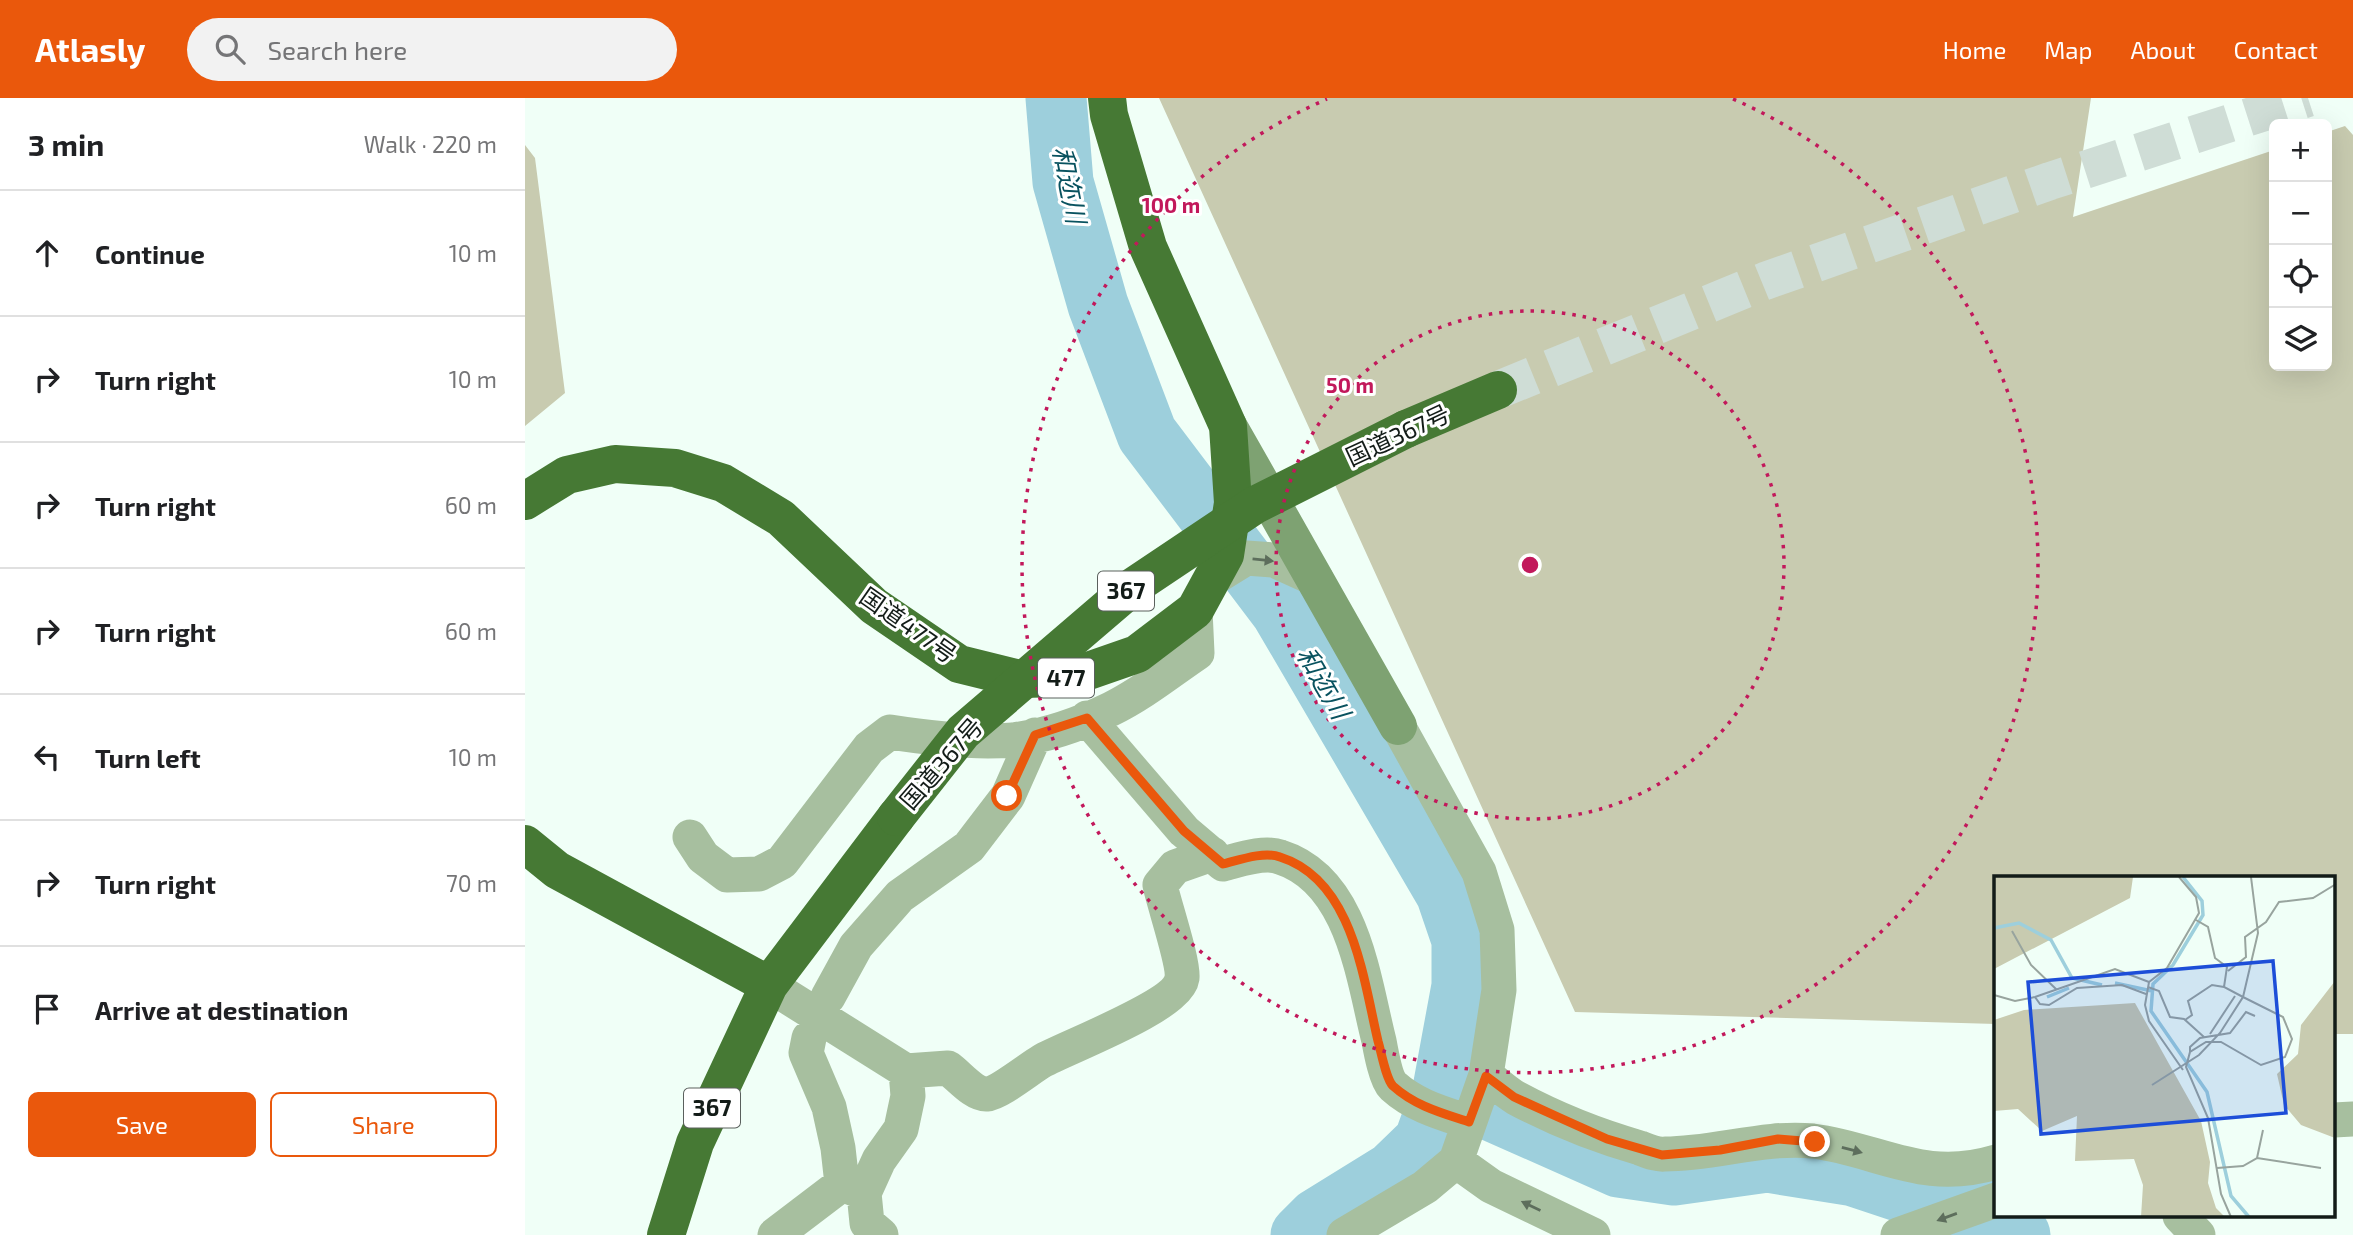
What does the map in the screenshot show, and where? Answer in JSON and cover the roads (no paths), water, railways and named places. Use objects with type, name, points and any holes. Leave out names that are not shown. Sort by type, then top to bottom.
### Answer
[{"type":"highway","name":"国道477号","points":[[525,500],[567,475],[615,464],[675,468],[723,483],[781,519],[874,606],[959,664],[1020,679],[1069,678],[1137,654],[1204,594],[1225,555],[1233,503],[1228,426],[1147,247],[1109,115],[1107,98]]},
{"type":"highway","name":"国道367号","points":[[666,1235],[695,1143],[769,985],[963,732],[1131,587],[1255,505],[1406,429],[1499,390]]},
{"type":"highway","points":[[525,844],[557,870],[769,985]]},
{"type":"street","points":[[1228,426],[1479,872],[1497,930],[1499,990],[1486,1076],[1456,1161],[1425,1187],[1344,1235]]},
{"type":"street","points":[[690,836],[703,857],[727,875],[759,874],[782,862],[869,748],[890,732],[1001,740],[1035,735],[1087,718],[1111,709],[1197,653],[1204,594],[1246,558],[1275,561],[1316,579]]},
{"type":"street","points":[[1087,718],[1184,831],[1223,864],[1248,858],[1278,856],[1300,867],[1324,886],[1341,911],[1352,937],[1391,1084],[1421,1106],[1469,1122]]},
{"type":"street","points":[[828,998],[856,946],[900,896],[969,847],[1007,796],[1035,735]]},
{"type":"street","points":[[769,985],[906,1071],[948,1068],[978,1093],[990,1094],[1043,1060],[1097,1037],[1177,990],[1182,978],[1160,885],[1175,867],[1212,854]]},
{"type":"street","points":[[809,1038],[806,1053],[829,1107],[838,1148],[867,1223],[881,1235]]},
{"type":"street","points":[[775,1235],[853,1188],[879,1160],[901,1129],[908,1096],[906,1071]]},
{"type":"street","points":[[1486,1076],[1514,1097],[1607,1139],[1662,1155],[1720,1150],[1778,1139],[1815,1142],[1913,1167],[1954,1170],[1994,1162]]},
{"type":"street","points":[[1456,1161],[1491,1186],[1593,1235]]},
{"type":"street","points":[[1898,1235],[1994,1201]]},
{"type":"street","points":[[2182,1218],[2198,1235]]},
{"type":"waterway","name":"和迩川","points":[[1056,98],[1063,182],[1098,305],[1147,434],[1281,611],[1446,893],[1462,940],[1462,986],[1443,1089],[1424,1142],[1393,1172],[1317,1219],[1301,1235]]},
{"type":"waterway","points":[[1443,1089],[1619,1167],[1674,1175],[1767,1162],[1854,1176],[2020,1235]]},
{"type":"waterway","points":[[1911,1195],[1969,1190],[1994,1183]]},
{"type":"tunnel","points":[[1498,390],[1765,281],[2050,181],[2308,98]]}]
